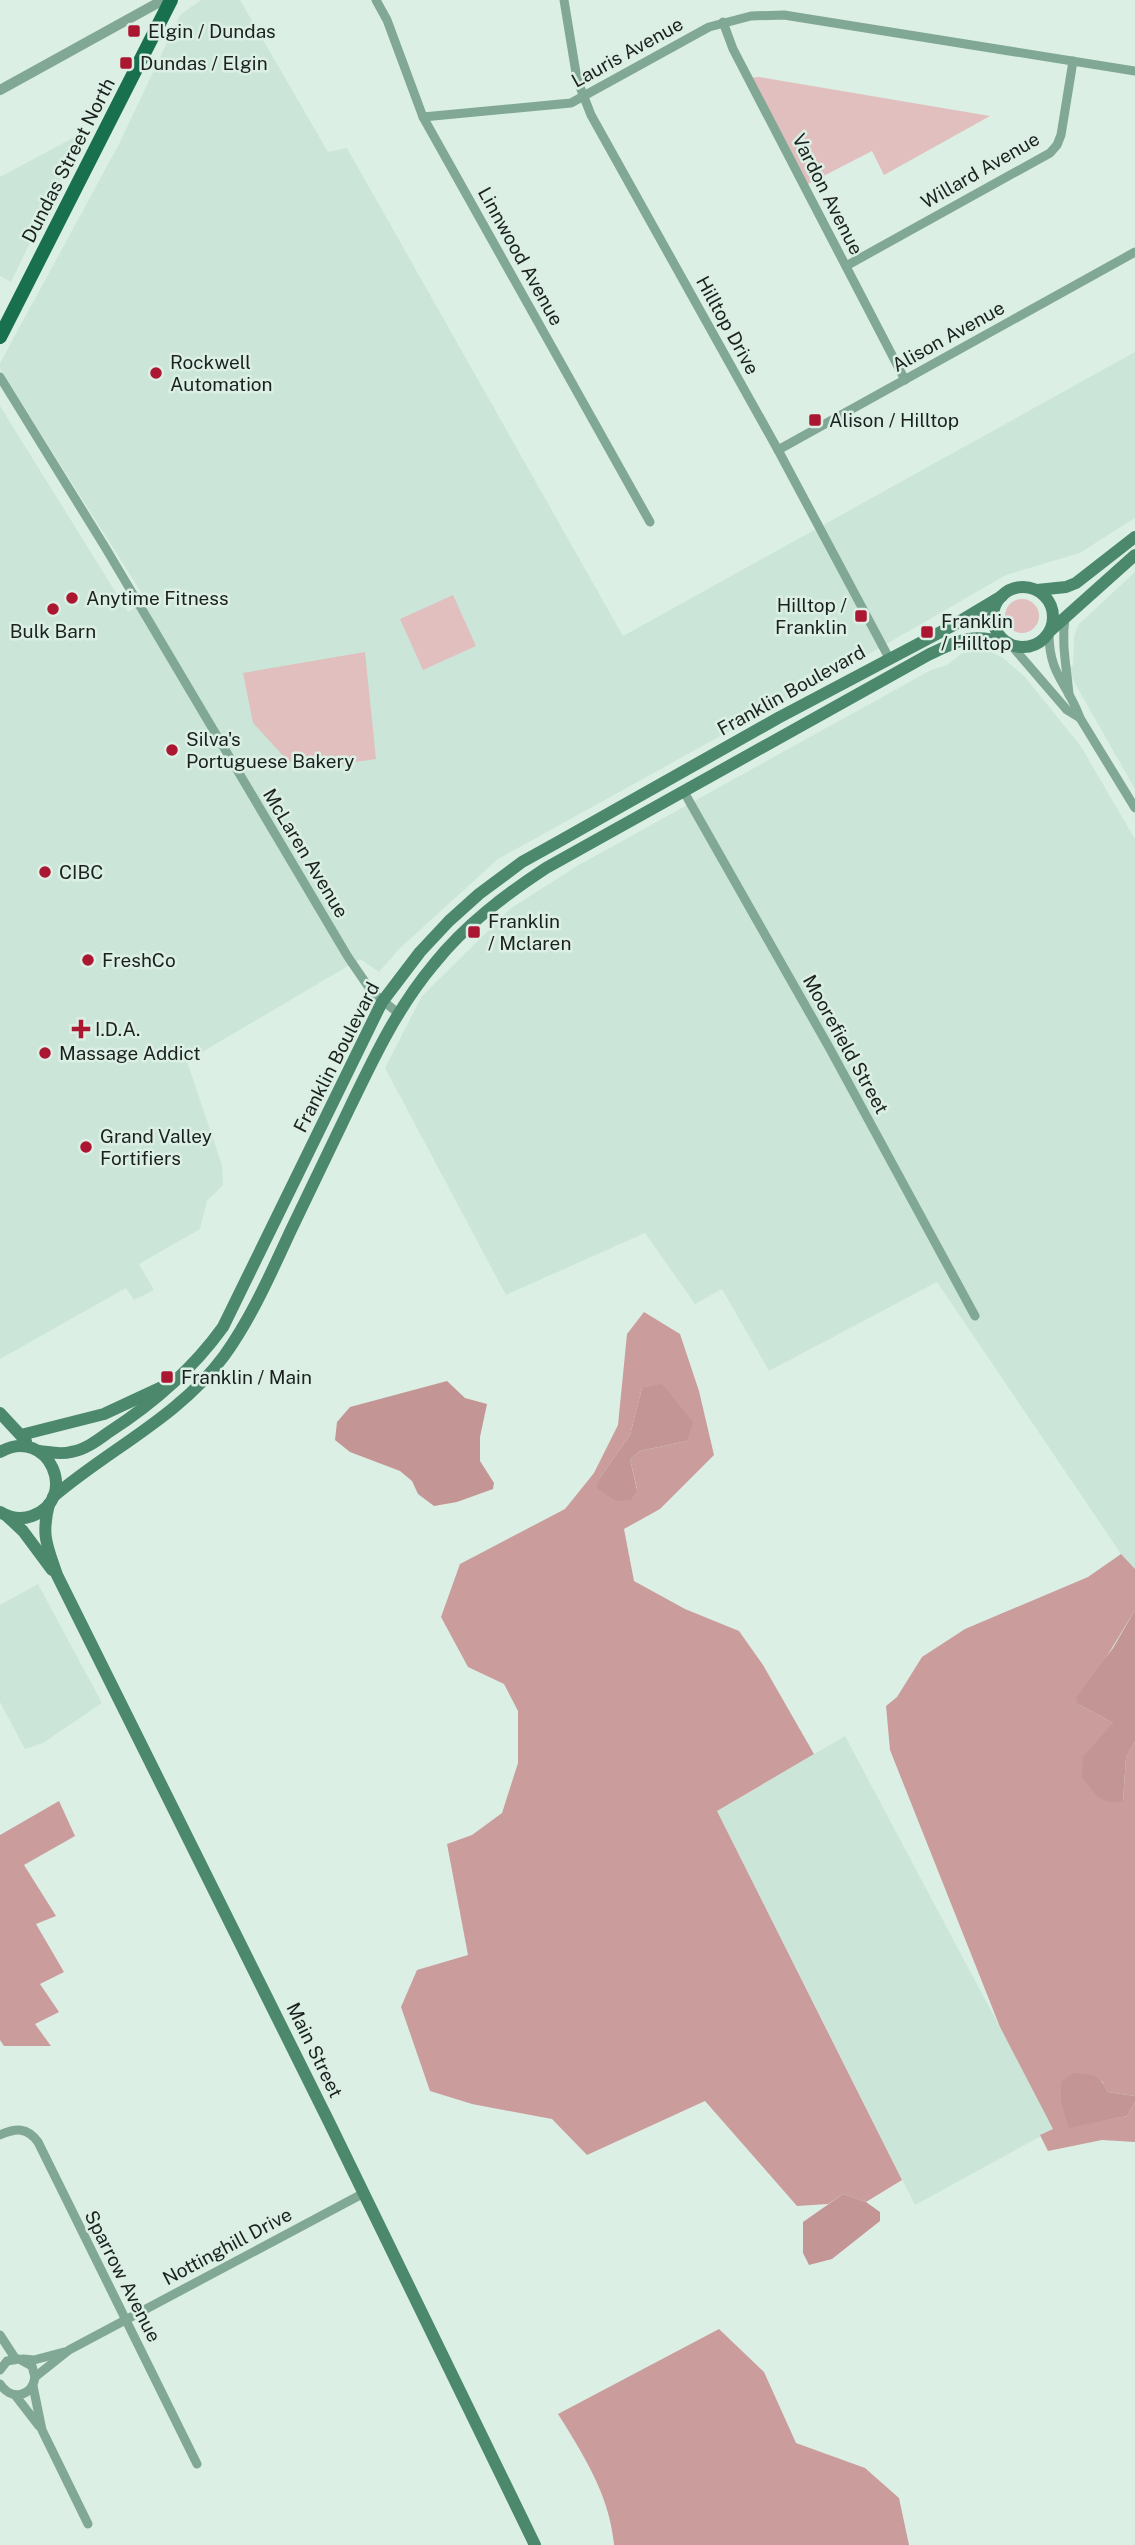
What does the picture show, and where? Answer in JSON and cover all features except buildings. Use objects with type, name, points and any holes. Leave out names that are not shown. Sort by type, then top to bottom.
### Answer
[{"type":"main road","name":"Dundas Street North","points":[[0,337],[171,0]]},
{"type":"main road","points":[[1135,537],[1076,583],[1066,587],[1037,590],[1018,587],[1002,596],[994,613],[998,632],[1010,644],[1028,646],[1037,643],[1135,555]]},
{"type":"main road","points":[[1037,590],[1050,604],[1053,613],[1049,633]]},
{"type":"main road","name":"Franklin Boulevard","points":[[0,1452],[12,1447],[57,1454],[82,1448],[145,1408],[179,1379],[207,1349],[223,1327],[382,1002],[420,952],[479,894],[522,862],[1002,596]]},
{"type":"main road","name":"Franklin Boulevard","points":[[3,1513],[15,1518],[34,1516],[82,1472],[167,1414],[196,1388],[222,1358],[256,1305],[398,1013],[435,962],[470,925],[513,890],[546,868],[962,639],[988,638],[1010,644]]},
{"type":"main road","points":[[21,1435],[113,1411],[179,1379]]},
{"type":"main road","points":[[0,1413],[36,1450]]},
{"type":"main road","name":"Main Street","points":[[36,1450],[46,1457],[55,1472],[56,1482],[44,1526],[57,1575],[364,2193],[534,2545]]},
{"type":"main road","name":"Main Street","points":[[3,1513],[23,1531],[57,1575]]},
{"type":"street","points":[[0,90],[163,0]]},
{"type":"street","name":"Linnwood Avenue","points":[[376,0],[387,20],[423,117],[650,523]]},
{"type":"street","name":"Hilltop Drive","points":[[564,0],[577,79],[583,98],[778,450],[889,658]]},
{"type":"street","name":"Lauris Avenue","points":[[423,117],[571,103],[709,27],[751,16],[784,15],[1135,71]]},
{"type":"street","name":"Vardon Avenue","points":[[723,22],[733,49],[905,380]]},
{"type":"street","name":"Willard Avenue","points":[[846,266],[1050,153],[1061,135],[1073,61]]},
{"type":"street","name":"Alison Avenue","points":[[778,450],[1135,252]]},
{"type":"street","name":"McLaren Avenue","points":[[0,377],[111,557],[348,957],[372,992],[398,1013]]},
{"type":"street","points":[[1065,618],[1063,657],[1070,697]]},
{"type":"street","points":[[1049,633],[1054,670],[1135,808]]},
{"type":"street","points":[[1010,644],[1067,710],[1080,718]]},
{"type":"street","name":"Moorefield Street","points":[[684,792],[830,1049],[975,1316]]},
{"type":"street","name":"Sparrow Avenue","points":[[0,2135],[13,2129],[23,2129],[32,2133],[38,2142],[197,2464]]},
{"type":"street","name":"Nottinghill Drive","points":[[19,2359],[34,2360],[69,2350],[364,2193]]},
{"type":"street","points":[[0,2335],[19,2359],[32,2366],[43,2430],[88,2524]]},
{"type":"street","name":"Nottinghill Drive","points":[[8,2395],[25,2393],[34,2381],[69,2350]]},
{"type":"street","points":[[0,2367],[7,2361],[19,2359]]},
{"type":"street","points":[[0,2384],[43,2430]]},
{"type":"shaded area","points":[[201,0],[240,0],[328,152],[347,148],[623,636],[1135,352],[1135,518],[1080,553],[1006,575],[871,653],[498,859],[399,949],[379,972],[360,959],[187,1061],[222,1165],[223,1185],[207,1201],[200,1229],[139,1264],[154,1290],[134,1300],[126,1288],[0,1359],[0,406],[128,612],[146,600],[0,369],[0,363],[119,144],[180,15]]},
{"type":"shaded area","points":[[759,77],[990,116],[884,175],[872,151],[806,185],[746,78]]},
{"type":"shaded area","points":[[84,132],[11,282],[0,276],[0,177]]},
{"type":"shaded area","points":[[1135,572],[1135,789],[1069,669],[1073,665],[1074,637],[1078,625]]},
{"type":"shaded area","points":[[453,595],[476,646],[423,670],[400,619]]},
{"type":"shaded area","points":[[1022,599],[1034,604],[1039,616],[1034,628],[1022,633],[1010,628],[1005,616],[1010,604]]},
{"type":"shaded area","points":[[976,650],[988,651],[1002,657],[1025,677],[1080,745],[1135,839],[1135,1579],[1121,1554],[937,1282],[769,1371],[722,1289],[695,1304],[645,1233],[506,1295],[385,1068],[422,996],[511,908],[577,866],[931,670],[947,665],[961,654]]},
{"type":"shaded area","points":[[365,652],[376,759],[307,769],[287,760],[253,723],[243,673]]},
{"type":"shaded area","points":[[644,1312],[680,1334],[699,1391],[714,1455],[660,1509],[624,1529],[634,1581],[685,1609],[739,1631],[763,1665],[814,1754],[717,1811],[902,2180],[866,2202],[843,2194],[828,2204],[797,2206],[705,2101],[587,2155],[552,2119],[472,2104],[430,2091],[401,2007],[417,1970],[468,1955],[447,1844],[472,1835],[502,1813],[518,1763],[518,1711],[504,1684],[468,1667],[441,1617],[460,1564],[565,1509],[594,1473],[618,1425],[627,1334]],"holes":[[[642,1388],[687,1441],[640,1451],[630,1459],[637,1489],[599,1479],[630,1435]]]},
{"type":"shaded area","points":[[447,1381],[465,1398],[487,1404],[480,1437],[480,1461],[494,1483],[493,1489],[457,1502],[434,1506],[418,1494],[412,1481],[400,1471],[350,1452],[335,1440],[337,1422],[350,1407]]},
{"type":"shaded area","points":[[662,1384],[693,1422],[687,1441],[640,1451],[630,1459],[637,1490],[631,1500],[616,1501],[597,1488],[599,1479],[630,1435],[642,1388]]},
{"type":"shaded area","points":[[1121,1554],[1135,1569],[1135,1610],[1078,1704],[1113,1723],[1123,1801],[1126,1758],[1135,1741],[1135,2096],[1108,2092],[1102,2081],[1061,2082],[1061,2102],[1068,2127],[1127,2116],[1135,2102],[1135,2142],[1102,2140],[1048,2151],[1040,2135],[1053,2129],[1000,2027],[890,1750],[886,1706],[897,1697],[922,1657],[965,1629],[1088,1577]]},
{"type":"shaded area","points":[[38,1584],[102,1703],[43,1743],[25,1749],[0,1702],[0,1605]]},
{"type":"shaded area","points":[[1135,1610],[1135,1741],[1126,1758],[1123,1801],[1109,1802],[1099,1797],[1082,1777],[1083,1757],[1113,1723],[1078,1704],[1076,1698],[1113,1648]]},
{"type":"shaded area","points":[[845,1736],[1054,2129],[915,2205],[717,1811]]},
{"type":"shaded area","points":[[59,1801],[75,1836],[24,1865],[56,1916],[36,1924],[64,1972],[40,1984],[59,2012],[35,2024],[51,2046],[4,2046],[0,2040],[0,1835]]},
{"type":"shaded area","points":[[1073,2073],[1095,2076],[1102,2081],[1108,2092],[1135,2096],[1135,2102],[1127,2116],[1068,2128],[1061,2103],[1061,2082]]},
{"type":"shaded area","points":[[843,2194],[866,2202],[880,2212],[880,2221],[832,2259],[809,2265],[803,2253],[803,2222]]},
{"type":"shaded area","points":[[719,2329],[764,2372],[796,2443],[865,2468],[899,2498],[909,2545],[614,2545],[607,2509],[594,2476],[558,2414]]},
{"type":"place","name":"Elgin / Dundas","points":[[134,31]]},
{"type":"place","name":"Dundas / Elgin","points":[[126,63]]},
{"type":"place","name":"Rockwell Automation","points":[[156,373]]},
{"type":"place","name":"Alison / Hilltop","points":[[815,420]]},
{"type":"place","name":"Anytime Fitness","points":[[72,598]]},
{"type":"place","name":"Bulk Barn","points":[[53,609]]},
{"type":"place","name":"Hilltop / Franklin","points":[[861,616]]},
{"type":"place","name":"Franklin / Hilltop","points":[[927,632]]},
{"type":"place","name":"Silva's Portuguese Bakery","points":[[172,750]]},
{"type":"place","name":"CIBC","points":[[45,872]]},
{"type":"place","name":"Franklin / Mclaren","points":[[474,932]]},
{"type":"place","name":"FreshCo","points":[[88,960]]},
{"type":"place","name":"I.D.A.","points":[[81,1029]]},
{"type":"place","name":"Massage Addict","points":[[45,1053]]},
{"type":"place","name":"Grand Valley Fortifiers","points":[[86,1147]]},
{"type":"place","name":"Franklin / Main","points":[[167,1377]]}]
